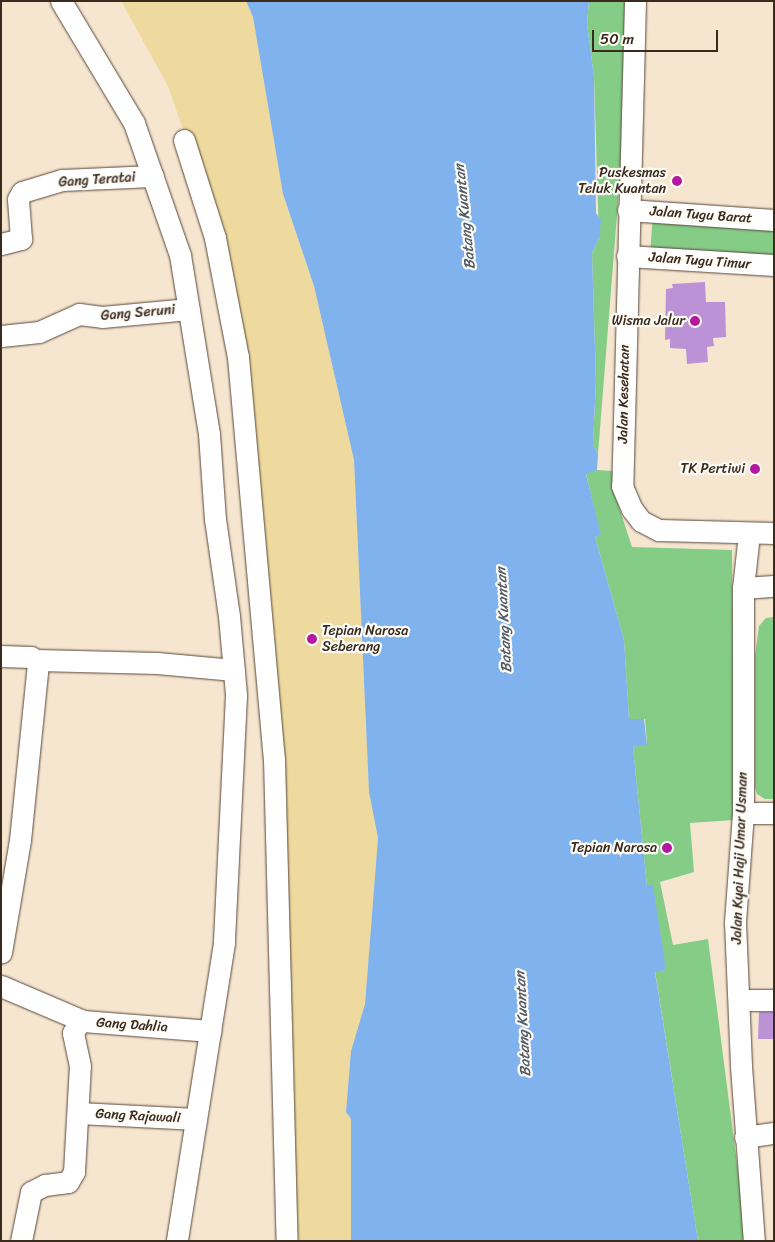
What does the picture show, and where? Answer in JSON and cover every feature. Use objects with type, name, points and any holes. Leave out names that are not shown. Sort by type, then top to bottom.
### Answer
[{"type":"street","points":[[61,1],[134,123],[180,255],[209,434],[215,518],[234,670],[236,695],[224,943],[177,1241]]},
{"type":"street","name":"Jalan Kesehatan","points":[[635,1],[622,486],[632,509],[641,521],[659,530],[749,534],[774,533]]},
{"type":"street","points":[[184,140],[215,238],[238,357],[274,759],[287,1241]]},
{"type":"street","name":"Gang Teratai","points":[[1,244],[21,239],[18,199],[22,192],[62,180],[152,176]]},
{"type":"street","name":"Jalan Tugu Barat","points":[[628,210],[774,220]]},
{"type":"street","name":"Jalan Tugu Timur","points":[[627,256],[774,266]]},
{"type":"street","name":"Gang Seruni","points":[[1,336],[39,332],[80,314],[102,317],[189,308]]},
{"type":"street","name":"Jalan Kyai Haji Umar Usman","points":[[749,534],[743,588],[743,813],[735,922],[745,1136],[754,1241]]},
{"type":"street","points":[[743,588],[774,586]]},
{"type":"street","points":[[1,656],[31,657],[37,660],[157,663],[234,670]]},
{"type":"street","points":[[1,952],[20,840],[37,660]]},
{"type":"street","points":[[743,813],[774,813]]},
{"type":"street","name":"Gang Dahlia","points":[[1,986],[80,1020],[103,1025],[130,1024],[210,1031]]},
{"type":"street","points":[[740,1000],[774,1000]]},
{"type":"street","points":[[21,1241],[32,1192],[45,1185],[68,1182],[74,1172],[79,1113],[80,1066],[73,1033],[80,1020]]},
{"type":"street","name":"Gang Rajawali","points":[[79,1113],[196,1119]]},
{"type":"street","points":[[745,1136],[774,1133]]},
{"type":"green space","points":[[589,1],[634,1],[598,454],[593,444],[596,381],[592,253],[599,238],[594,77],[587,24]]},
{"type":"green space","points":[[653,214],[774,223],[774,263],[650,254]]},
{"type":"green space","name":"Tepian Narosa","points":[[597,470],[614,471],[618,504],[632,547],[732,550],[734,820],[690,823],[694,872],[660,882],[673,945],[708,939],[747,1241],[698,1241],[655,971],[666,970],[647,886],[633,747],[647,744],[645,719],[629,719],[624,640],[595,537],[600,535],[586,473]]},
{"type":"green space","points":[[774,617],[774,799],[765,799],[757,794],[755,787],[755,656],[759,626],[766,618]]},
{"type":"sand","name":"Tepian Narosa Seberang","points":[[121,1],[246,1],[253,17],[283,194],[314,286],[354,460],[369,792],[378,838],[365,1004],[351,1051],[346,1112],[351,1119],[351,1241],[292,1241],[267,705],[224,248],[168,86]]},
{"type":"water","name":"Batang Kuantan","points":[[246,1],[589,1],[587,24],[594,77],[596,213],[601,220],[599,238],[592,253],[596,381],[593,444],[598,454],[597,470],[586,474],[601,535],[595,537],[624,640],[629,719],[644,719],[647,745],[633,747],[647,886],[653,885],[666,970],[655,972],[698,1241],[351,1241],[351,1119],[346,1112],[351,1051],[365,1004],[378,838],[369,792],[354,460],[314,286],[283,194],[253,17]]},
{"type":"building","name":"Wisma Jalur","points":[[705,282],[706,302],[725,302],[726,337],[713,338],[714,346],[707,347],[708,362],[687,364],[686,349],[670,348],[670,339],[665,340],[666,289],[673,288],[672,284]]},
{"type":"building","points":[[759,1012],[774,1012],[774,1039],[758,1039]]},
{"type":"place","name":"Puskesmas Teluk Kuantan","points":[[677,181]]},
{"type":"place","name":"Wisma Jalur","points":[[695,321]]},
{"type":"place","name":"TK Pertiwi","points":[[755,469]]},
{"type":"place","name":"Tepian Narosa Seberang","points":[[312,639]]},
{"type":"place","name":"Tepian Narosa","points":[[667,848]]}]
